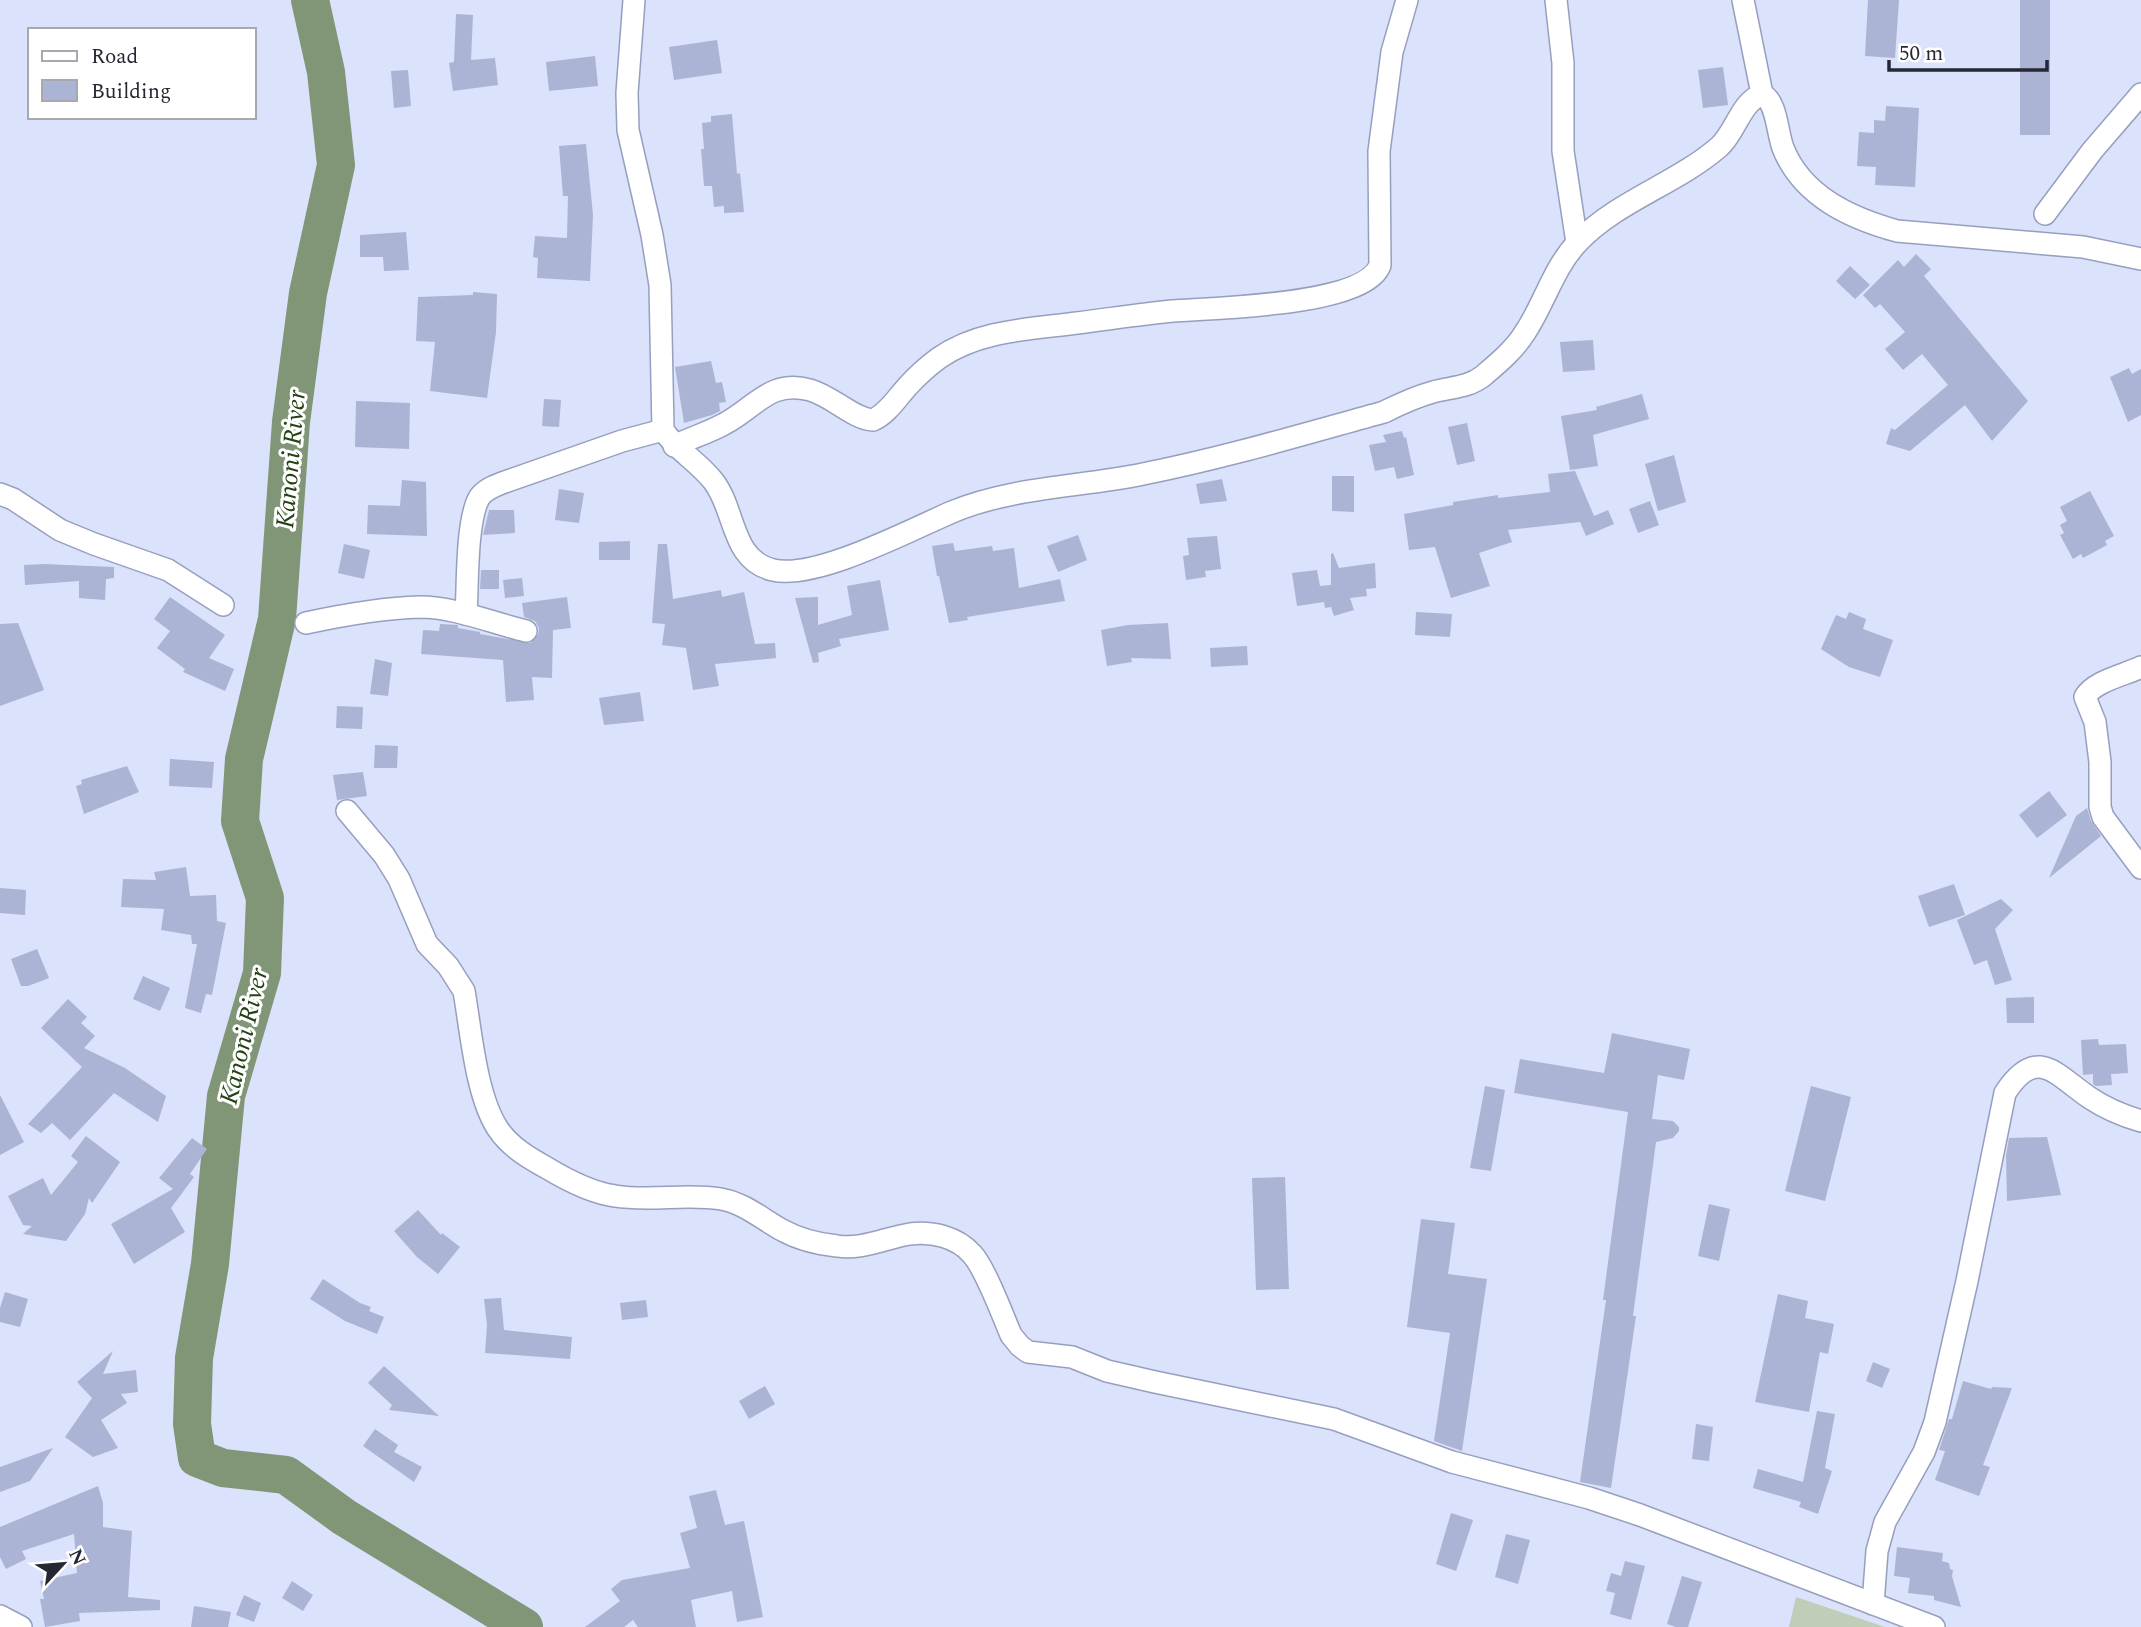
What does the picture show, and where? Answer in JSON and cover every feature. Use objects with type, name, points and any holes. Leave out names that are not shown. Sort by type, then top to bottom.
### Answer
[{"type":"street","points":[[634,0],[626,93],[628,130],[652,234],[660,285],[668,438],[713,481],[730,512],[742,549],[752,560],[771,570],[788,572],[818,566],[885,543],[955,511],[983,502],[1143,474],[1241,452],[1384,412],[1429,393],[1468,385],[1513,349],[1525,334],[1550,283],[1577,243],[1611,216],[1676,177],[1721,145],[1752,99],[1762,94]]},
{"type":"street","points":[[466,614],[472,523],[478,499],[484,493],[514,478],[622,441],[668,438],[724,424],[768,393],[790,386],[812,391],[839,403],[864,420],[873,421],[940,357],[987,337],[1015,329],[1314,299],[1368,280],[1378,271],[1380,265],[1378,150],[1392,52],[1407,0]]},
{"type":"street","points":[[1556,0],[1563,63],[1563,151],[1577,243]]},
{"type":"street","points":[[1743,0],[1762,94],[1769,99],[1783,149],[1794,167],[1824,200],[1842,212],[1897,231],[2084,247],[2141,259]]},
{"type":"street","points":[[2045,214],[2092,151],[2141,94]]},
{"type":"street","points":[[0,494],[13,499],[60,530],[168,570],[223,605]]},
{"type":"street","points":[[306,623],[349,613],[421,607],[466,614],[526,631]]},
{"type":"street","points":[[2137,854],[2110,828],[2100,807],[2100,762],[2095,722],[2085,697],[2088,691],[2099,685],[2141,667]]},
{"type":"street","points":[[347,811],[384,855],[399,879],[427,944],[457,977],[464,991],[481,1086],[489,1112],[499,1130],[525,1155],[555,1173],[613,1196],[642,1199],[691,1195],[724,1199],[752,1211],[784,1231],[817,1244],[843,1247],[871,1244],[910,1234],[934,1233],[962,1245],[974,1256],[1012,1335],[1028,1352],[1072,1357],[1107,1371],[1143,1380],[1334,1419],[1452,1462],[1589,1498],[1640,1515],[1934,1627]]},
{"type":"street","points":[[1874,1604],[1877,1551],[1885,1522],[1924,1452],[1936,1422],[2005,1094],[2016,1077],[2031,1069],[2045,1066],[2056,1071],[2091,1099],[2141,1121]]},
{"type":"street","points":[[0,1616],[21,1627]]},
{"type":"green space","points":[[1796,1597],[1885,1627],[1789,1627]]},
{"type":"building","points":[[1868,0],[1899,0],[1895,58],[1865,56]]},
{"type":"building","points":[[2020,0],[2050,0],[2050,135],[2020,135]]},
{"type":"building","points":[[456,14],[473,15],[471,60],[495,58],[498,85],[453,91],[449,63],[454,62]]},
{"type":"building","points":[[717,40],[722,73],[674,80],[669,47]]},
{"type":"building","points":[[595,56],[598,86],[549,91],[546,62]]},
{"type":"building","points":[[1723,67],[1728,105],[1703,108],[1698,70]]},
{"type":"building","points":[[408,70],[411,106],[394,108],[391,71]]},
{"type":"building","points":[[1886,106],[1919,108],[1915,187],[1875,185],[1876,167],[1857,166],[1859,132],[1874,133],[1874,120],[1885,121]]},
{"type":"building","points":[[732,114],[737,174],[740,173],[744,212],[724,213],[724,206],[714,207],[712,186],[704,186],[702,123],[711,122],[711,116]]},
{"type":"building","points":[[586,144],[593,215],[590,281],[537,278],[538,258],[533,257],[535,236],[567,238],[568,196],[563,196],[559,146]]},
{"type":"building","points":[[406,232],[409,270],[384,271],[383,257],[360,257],[360,235]]},
{"type":"building","points":[[1916,254],[1931,269],[1924,276],[2028,401],[1992,441],[1965,405],[1910,451],[1886,444],[1891,428],[1895,430],[1948,385],[1922,354],[1903,370],[1885,349],[1905,332],[1880,304],[1875,308],[1863,295],[1898,260],[1904,267]]},
{"type":"building","points":[[1850,266],[1870,285],[1855,299],[1836,281]]},
{"type":"building","points":[[473,292],[497,294],[496,332],[487,398],[430,391],[435,342],[416,341],[418,297],[473,295]]},
{"type":"building","points":[[1593,340],[1595,370],[1563,372],[1560,342]]},
{"type":"building","points":[[711,361],[716,383],[722,382],[726,402],[719,403],[720,411],[712,415],[684,423],[675,367]]},
{"type":"building","points":[[2129,368],[2132,374],[2141,369],[2141,415],[2128,422],[2110,377]]},
{"type":"building","points":[[1642,394],[1649,419],[1593,435],[1598,466],[1570,470],[1561,416],[1597,410],[1596,407]]},
{"type":"building","points":[[544,399],[561,400],[559,427],[542,426]]},
{"type":"building","points":[[356,401],[410,403],[409,449],[355,447]]},
{"type":"building","points":[[1467,423],[1475,461],[1457,465],[1448,427]]},
{"type":"building","points":[[1402,431],[1404,438],[1406,437],[1414,475],[1397,479],[1394,467],[1375,471],[1369,445],[1386,442],[1383,435]]},
{"type":"building","points":[[1674,455],[1686,502],[1658,511],[1645,464]]},
{"type":"building","points":[[1575,471],[1594,516],[1608,510],[1614,524],[1586,536],[1580,522],[1508,530],[1512,542],[1479,553],[1490,586],[1451,598],[1435,547],[1409,550],[1404,514],[1498,495],[1498,498],[1550,492],[1548,474]]},
{"type":"building","points":[[1332,476],[1354,476],[1354,512],[1332,511]]},
{"type":"building","points":[[1222,479],[1227,501],[1200,504],[1196,484]]},
{"type":"building","points":[[402,480],[426,482],[427,536],[367,534],[368,505],[400,506]]},
{"type":"building","points":[[559,489],[584,493],[579,523],[555,520]]},
{"type":"building","points":[[2090,491],[2114,536],[2105,541],[2107,545],[2083,558],[2081,554],[2073,559],[2060,535],[2064,533],[2060,525],[2067,521],[2060,507]]},
{"type":"building","points":[[1650,501],[1659,525],[1638,533],[1629,509]]},
{"type":"building","points":[[489,510],[514,510],[515,533],[483,535]]},
{"type":"building","points":[[1078,535],[1087,560],[1058,572],[1047,546]]},
{"type":"building","points":[[1217,536],[1221,569],[1205,571],[1206,577],[1186,580],[1183,556],[1189,555],[1187,538]]},
{"type":"building","points":[[630,541],[630,560],[599,560],[599,542]]},
{"type":"building","points":[[953,543],[955,551],[992,546],[993,551],[1014,548],[1019,588],[1060,579],[1065,601],[967,617],[968,620],[949,623],[932,546]]},
{"type":"building","points":[[344,544],[370,550],[364,579],[338,573]]},
{"type":"building","points":[[658,544],[667,544],[673,599],[721,590],[722,597],[744,592],[755,644],[775,643],[776,658],[715,664],[719,686],[693,690],[686,648],[662,645],[665,624],[652,623]]},
{"type":"building","points":[[1333,553],[1339,568],[1375,563],[1376,588],[1366,589],[1367,596],[1350,598],[1354,610],[1334,616],[1331,607],[1325,608],[1324,602],[1297,606],[1292,573],[1317,570],[1320,586],[1331,585]]},
{"type":"building","points":[[24,565],[114,567],[114,578],[106,579],[105,600],[79,598],[79,581],[25,585]]},
{"type":"building","points":[[481,570],[499,570],[499,589],[480,589]]},
{"type":"building","points":[[522,578],[524,596],[505,598],[503,580]]},
{"type":"building","points":[[880,580],[889,630],[839,639],[841,646],[818,653],[819,662],[813,663],[795,598],[818,597],[818,625],[852,615],[847,586]]},
{"type":"building","points":[[170,597],[225,635],[209,658],[234,669],[225,691],[183,672],[185,669],[157,648],[170,631],[154,619]]},
{"type":"building","points":[[567,597],[571,628],[553,630],[552,678],[532,677],[534,700],[506,702],[503,660],[421,654],[423,630],[439,631],[440,624],[458,625],[458,628],[480,634],[530,643],[538,635],[539,628],[535,621],[524,617],[522,603]]},
{"type":"building","points":[[1416,612],[1452,614],[1450,637],[1415,635]]},
{"type":"building","points":[[1849,612],[1866,619],[1863,629],[1893,640],[1880,677],[1849,667],[1821,649],[1836,615],[1846,619]]},
{"type":"building","points":[[18,623],[44,690],[0,706],[0,624]]},
{"type":"building","points":[[1168,623],[1171,659],[1131,658],[1132,662],[1107,666],[1101,630],[1128,625]]},
{"type":"building","points":[[1247,646],[1248,665],[1211,667],[1210,648]]},
{"type":"building","points":[[375,659],[392,663],[388,696],[370,694]]},
{"type":"building","points":[[640,692],[644,721],[604,725],[599,698]]},
{"type":"building","points":[[337,706],[363,707],[362,729],[336,728]]},
{"type":"building","points":[[375,745],[398,746],[397,768],[374,768]]},
{"type":"building","points":[[170,759],[214,762],[212,788],[169,786]]},
{"type":"building","points":[[127,766],[139,792],[84,814],[76,786],[82,784],[81,780]]},
{"type":"building","points":[[363,772],[367,796],[337,800],[333,775]]},
{"type":"building","points":[[2049,791],[2067,815],[2037,838],[2019,815]]},
{"type":"building","points":[[2087,808],[2091,821],[2101,836],[2049,878],[2076,816]]},
{"type":"building","points":[[186,867],[190,896],[216,895],[217,921],[226,923],[212,995],[206,994],[201,1013],[185,1008],[197,944],[192,944],[191,935],[161,930],[164,909],[121,907],[123,879],[156,880],[154,872]]},
{"type":"building","points":[[1954,884],[1965,915],[1929,927],[1918,896]]},
{"type":"building","points":[[0,888],[26,890],[25,915],[0,913]]},
{"type":"building","points":[[2001,899],[2013,910],[1995,929],[2012,980],[1995,985],[1987,960],[1974,965],[1957,920]]},
{"type":"building","points":[[37,949],[49,978],[21,986],[11,959]]},
{"type":"building","points":[[143,976],[170,988],[160,1011],[133,999]]},
{"type":"building","points":[[2034,997],[2034,1023],[2007,1023],[2006,998]]},
{"type":"building","points":[[68,999],[87,1017],[81,1023],[95,1036],[84,1048],[125,1068],[166,1096],[158,1122],[114,1093],[70,1140],[52,1123],[41,1133],[28,1124],[82,1067],[41,1028]]},
{"type":"building","points":[[1612,1033],[1690,1049],[1684,1080],[1658,1075],[1652,1119],[1673,1121],[1679,1131],[1673,1138],[1656,1142],[1633,1316],[1636,1316],[1611,1488],[1580,1482],[1606,1300],[1603,1300],[1628,1112],[1514,1093],[1520,1059],[1604,1073]]},
{"type":"building","points":[[2098,1039],[2099,1045],[2126,1044],[2128,1073],[2111,1074],[2112,1085],[2096,1086],[2093,1084],[2093,1074],[2083,1075],[2081,1040]]},
{"type":"building","points":[[1485,1086],[1505,1090],[1491,1171],[1470,1168]]},
{"type":"building","points":[[1811,1086],[1851,1097],[1825,1201],[1785,1191]]},
{"type":"building","points":[[0,1095],[24,1142],[0,1155]]},
{"type":"building","points":[[86,1136],[120,1162],[92,1203],[89,1198],[85,1214],[66,1241],[23,1234],[32,1226],[23,1225],[8,1196],[43,1178],[51,1195],[78,1162],[71,1156]]},
{"type":"building","points":[[2047,1137],[2061,1195],[2007,1201],[2006,1156],[2009,1138]]},
{"type":"building","points":[[192,1138],[207,1149],[190,1174],[194,1177],[171,1208],[185,1232],[134,1264],[111,1224],[173,1189],[159,1178]]},
{"type":"building","points":[[1285,1177],[1289,1289],[1256,1290],[1252,1178]]},
{"type":"building","points":[[1709,1204],[1730,1209],[1719,1261],[1698,1256]]},
{"type":"building","points":[[418,1210],[441,1235],[442,1233],[460,1247],[438,1274],[417,1257],[394,1231]]},
{"type":"building","points":[[1421,1219],[1455,1223],[1448,1274],[1487,1279],[1462,1451],[1434,1441],[1450,1333],[1407,1327]]},
{"type":"building","points":[[323,1279],[371,1307],[369,1311],[384,1317],[377,1334],[345,1321],[310,1299]]},
{"type":"building","points":[[5,1292],[28,1299],[20,1327],[0,1322],[0,1308]]},
{"type":"building","points":[[1778,1294],[1808,1301],[1805,1318],[1834,1324],[1828,1354],[1820,1352],[1809,1412],[1755,1402]]},
{"type":"building","points":[[501,1298],[504,1330],[572,1337],[570,1359],[485,1353],[487,1325],[484,1299]]},
{"type":"building","points":[[646,1300],[648,1317],[622,1320],[620,1303]]},
{"type":"building","points":[[113,1351],[103,1374],[136,1370],[138,1392],[121,1394],[127,1403],[101,1420],[118,1448],[93,1457],[65,1437],[92,1398],[77,1382]]},
{"type":"building","points":[[1873,1362],[1890,1369],[1882,1388],[1866,1381]]},
{"type":"building","points":[[384,1366],[439,1416],[389,1410],[392,1405],[368,1383]]},
{"type":"building","points":[[1963,1381],[1991,1389],[2012,1388],[1983,1465],[1990,1467],[1979,1496],[1935,1480],[1945,1451],[1939,1450]]},
{"type":"building","points":[[765,1386],[775,1404],[749,1419],[739,1401]]},
{"type":"building","points":[[1817,1411],[1835,1414],[1825,1468],[1832,1471],[1818,1514],[1799,1507],[1801,1502],[1753,1488],[1758,1469],[1803,1482]]},
{"type":"building","points":[[1696,1424],[1713,1427],[1709,1461],[1692,1459]]},
{"type":"building","points":[[375,1429],[398,1445],[394,1452],[422,1467],[414,1482],[363,1446]]},
{"type":"building","points":[[53,1448],[30,1481],[0,1492],[0,1467]]},
{"type":"building","points":[[98,1486],[103,1503],[103,1527],[132,1531],[128,1597],[160,1600],[160,1610],[79,1613],[80,1621],[45,1627],[40,1581],[77,1573],[74,1534],[22,1551],[26,1559],[6,1569],[0,1557],[0,1527]]},
{"type":"building","points":[[716,1490],[725,1525],[744,1521],[763,1617],[737,1622],[732,1591],[691,1600],[696,1627],[638,1627],[633,1620],[624,1627],[585,1627],[620,1601],[611,1589],[622,1580],[690,1568],[680,1533],[697,1528],[689,1496]]},
{"type":"building","points":[[1451,1513],[1473,1520],[1456,1571],[1436,1564]]},
{"type":"building","points":[[1506,1534],[1530,1540],[1518,1584],[1495,1577]]},
{"type":"building","points":[[1897,1547],[1943,1553],[1942,1561],[1949,1563],[1950,1569],[1953,1570],[1952,1576],[1961,1607],[1934,1600],[1934,1596],[1908,1593],[1910,1578],[1894,1576]]},
{"type":"building","points":[[1625,1561],[1645,1566],[1631,1620],[1610,1614],[1615,1593],[1606,1591],[1611,1573],[1621,1576]]},
{"type":"building","points":[[1682,1576],[1702,1582],[1688,1627],[1676,1627],[1667,1624]]},
{"type":"building","points":[[292,1581],[313,1595],[303,1611],[282,1598]]},
{"type":"building","points":[[244,1595],[261,1603],[254,1622],[236,1615]]},
{"type":"building","points":[[194,1606],[231,1612],[228,1627],[191,1627]]},
{"type":"waterway","name":"Kanoni River","points":[[310,0],[326,72],[336,165],[308,293],[291,422],[277,619],[244,759],[240,821],[265,898],[262,973],[226,1096],[210,1264],[194,1358],[192,1424],[197,1458],[223,1468],[286,1475],[344,1517],[524,1627]]}]
